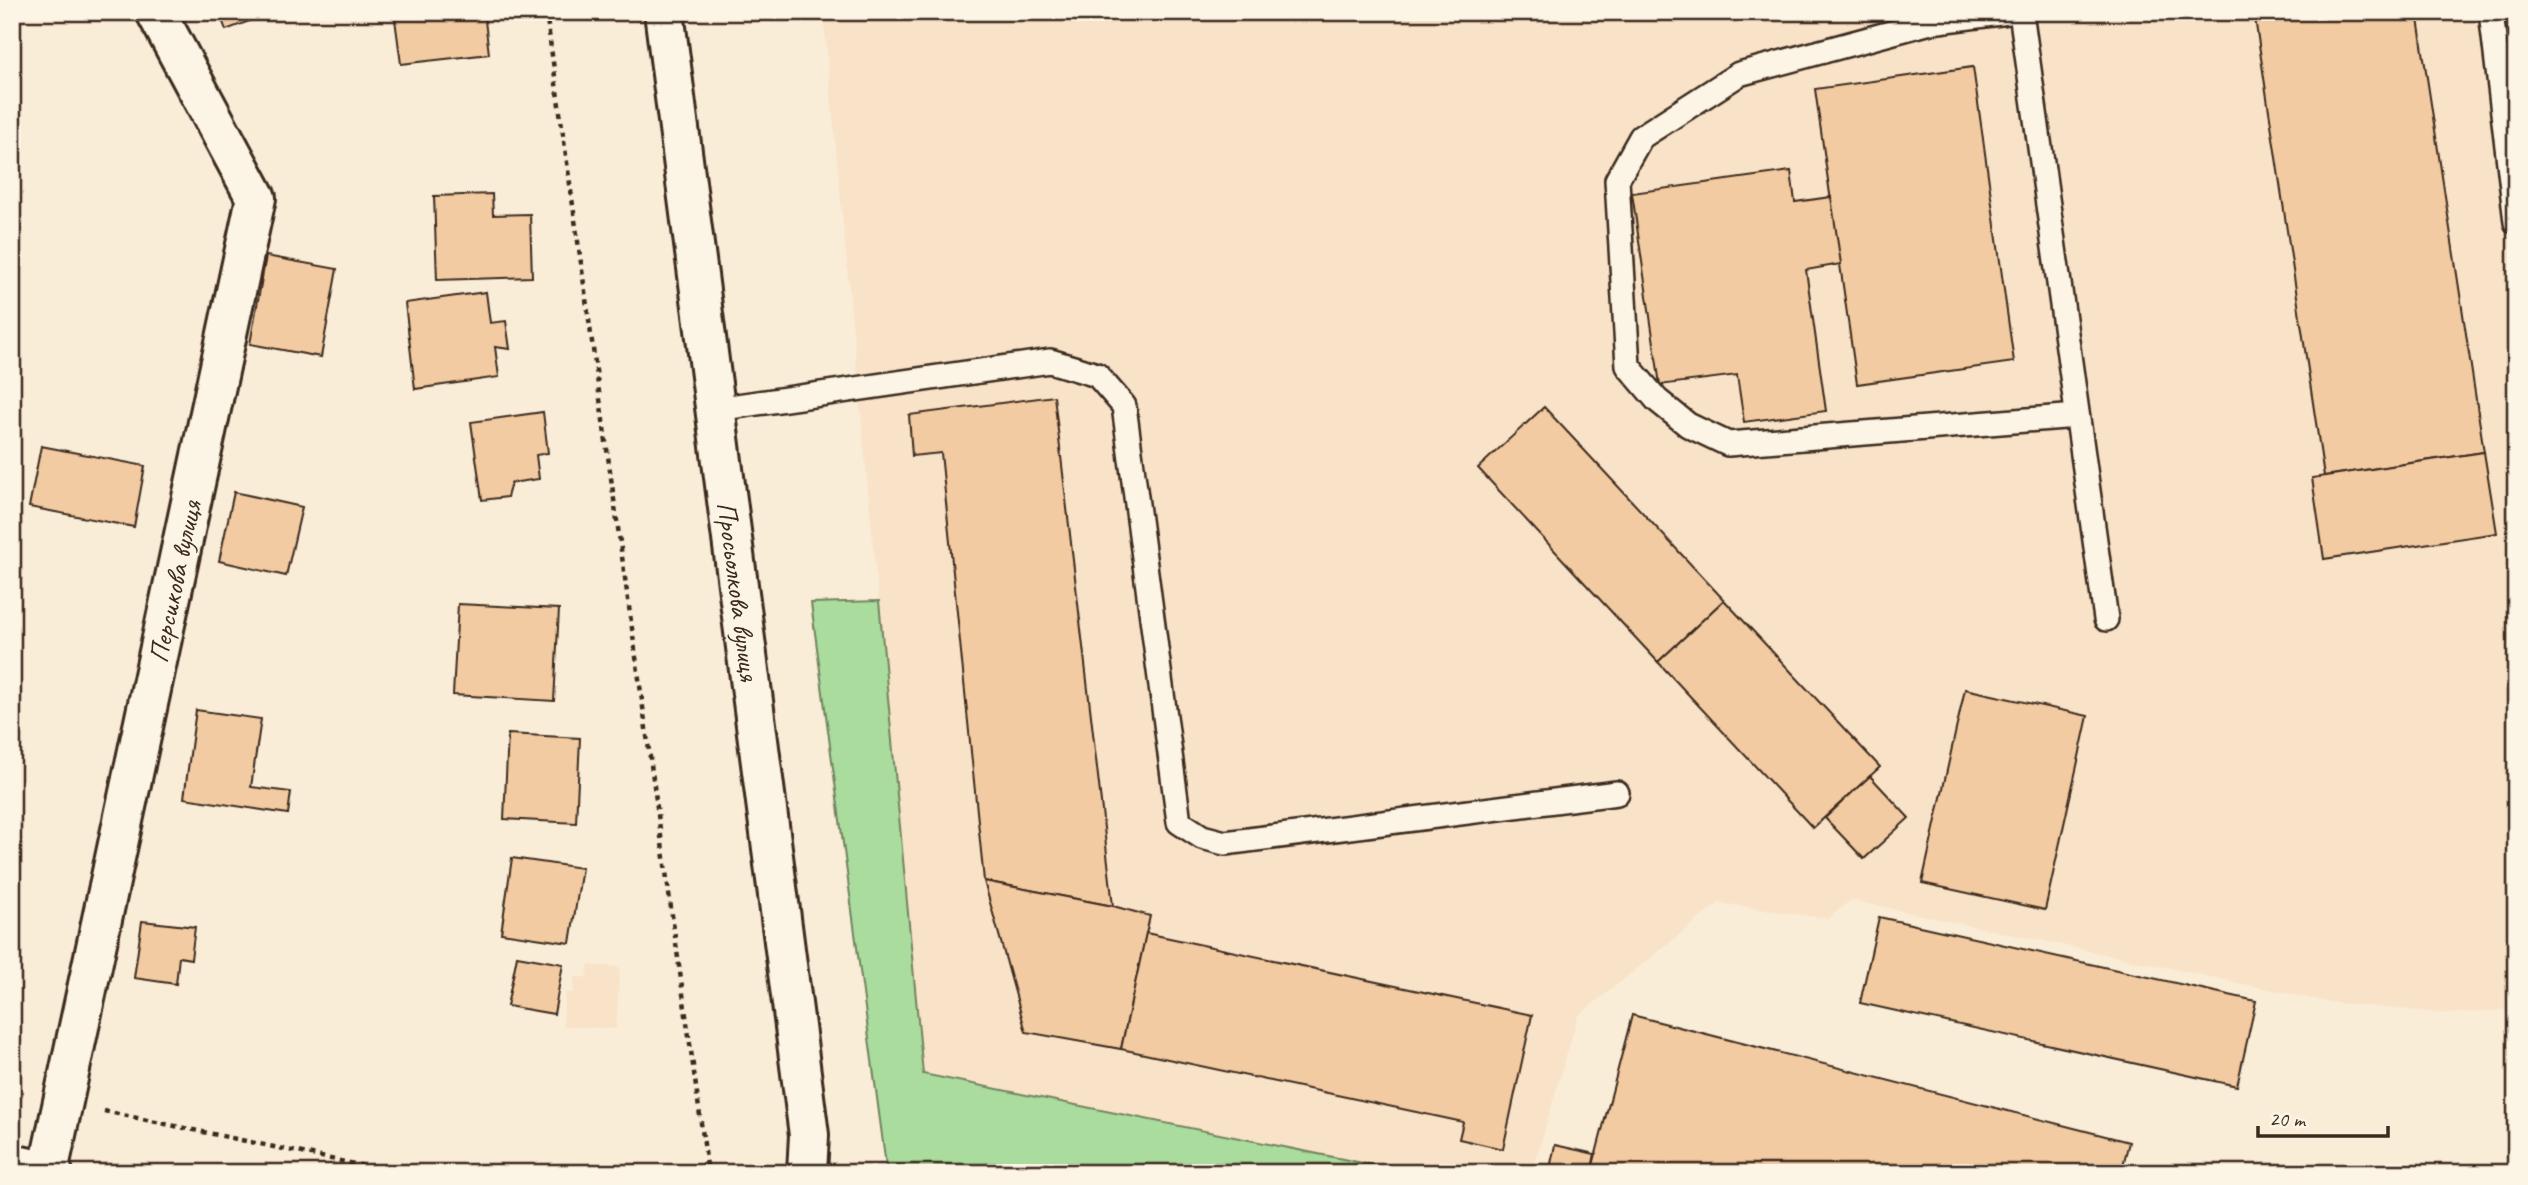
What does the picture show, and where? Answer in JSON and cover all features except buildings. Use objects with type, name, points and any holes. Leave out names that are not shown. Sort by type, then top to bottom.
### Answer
[{"type":"street","name":"Персикова вулиця","points":[[40,1170],[61,1102],[256,198],[156,12]]},
{"type":"street","name":"Просьолкова вулиця","points":[[664,12],[809,1135],[807,1173]]},
{"type":"lane","points":[[2008,12],[1931,22],[1739,74],[1641,137],[1617,180],[1628,366],[1657,400],[1688,425],[1728,444],[2077,416]]},
{"type":"lane","points":[[2021,12],[2106,620]]},
{"type":"lane","points":[[2491,12],[2516,222]]},
{"type":"lane","points":[[716,409],[1050,361],[1097,375],[1124,406],[1180,822],[1202,837],[1225,843],[1618,793]]},
{"type":"path","points":[[546,12],[708,1173]]},
{"type":"path","points":[[12,1092],[397,1173]]},
{"type":"shaded area","points":[[823,12],[2516,12],[2516,1009],[2448,1014],[2327,1002],[1851,900],[1828,919],[1719,903],[1578,1016],[1532,1173],[1412,1173],[923,1074]]},
{"type":"shaded area","points":[[588,965],[620,967],[616,1029],[563,1026],[565,993],[573,993],[574,977],[587,977]]},
{"type":"green space","points":[[879,601],[923,1074],[1412,1173],[887,1173],[811,603]]}]
